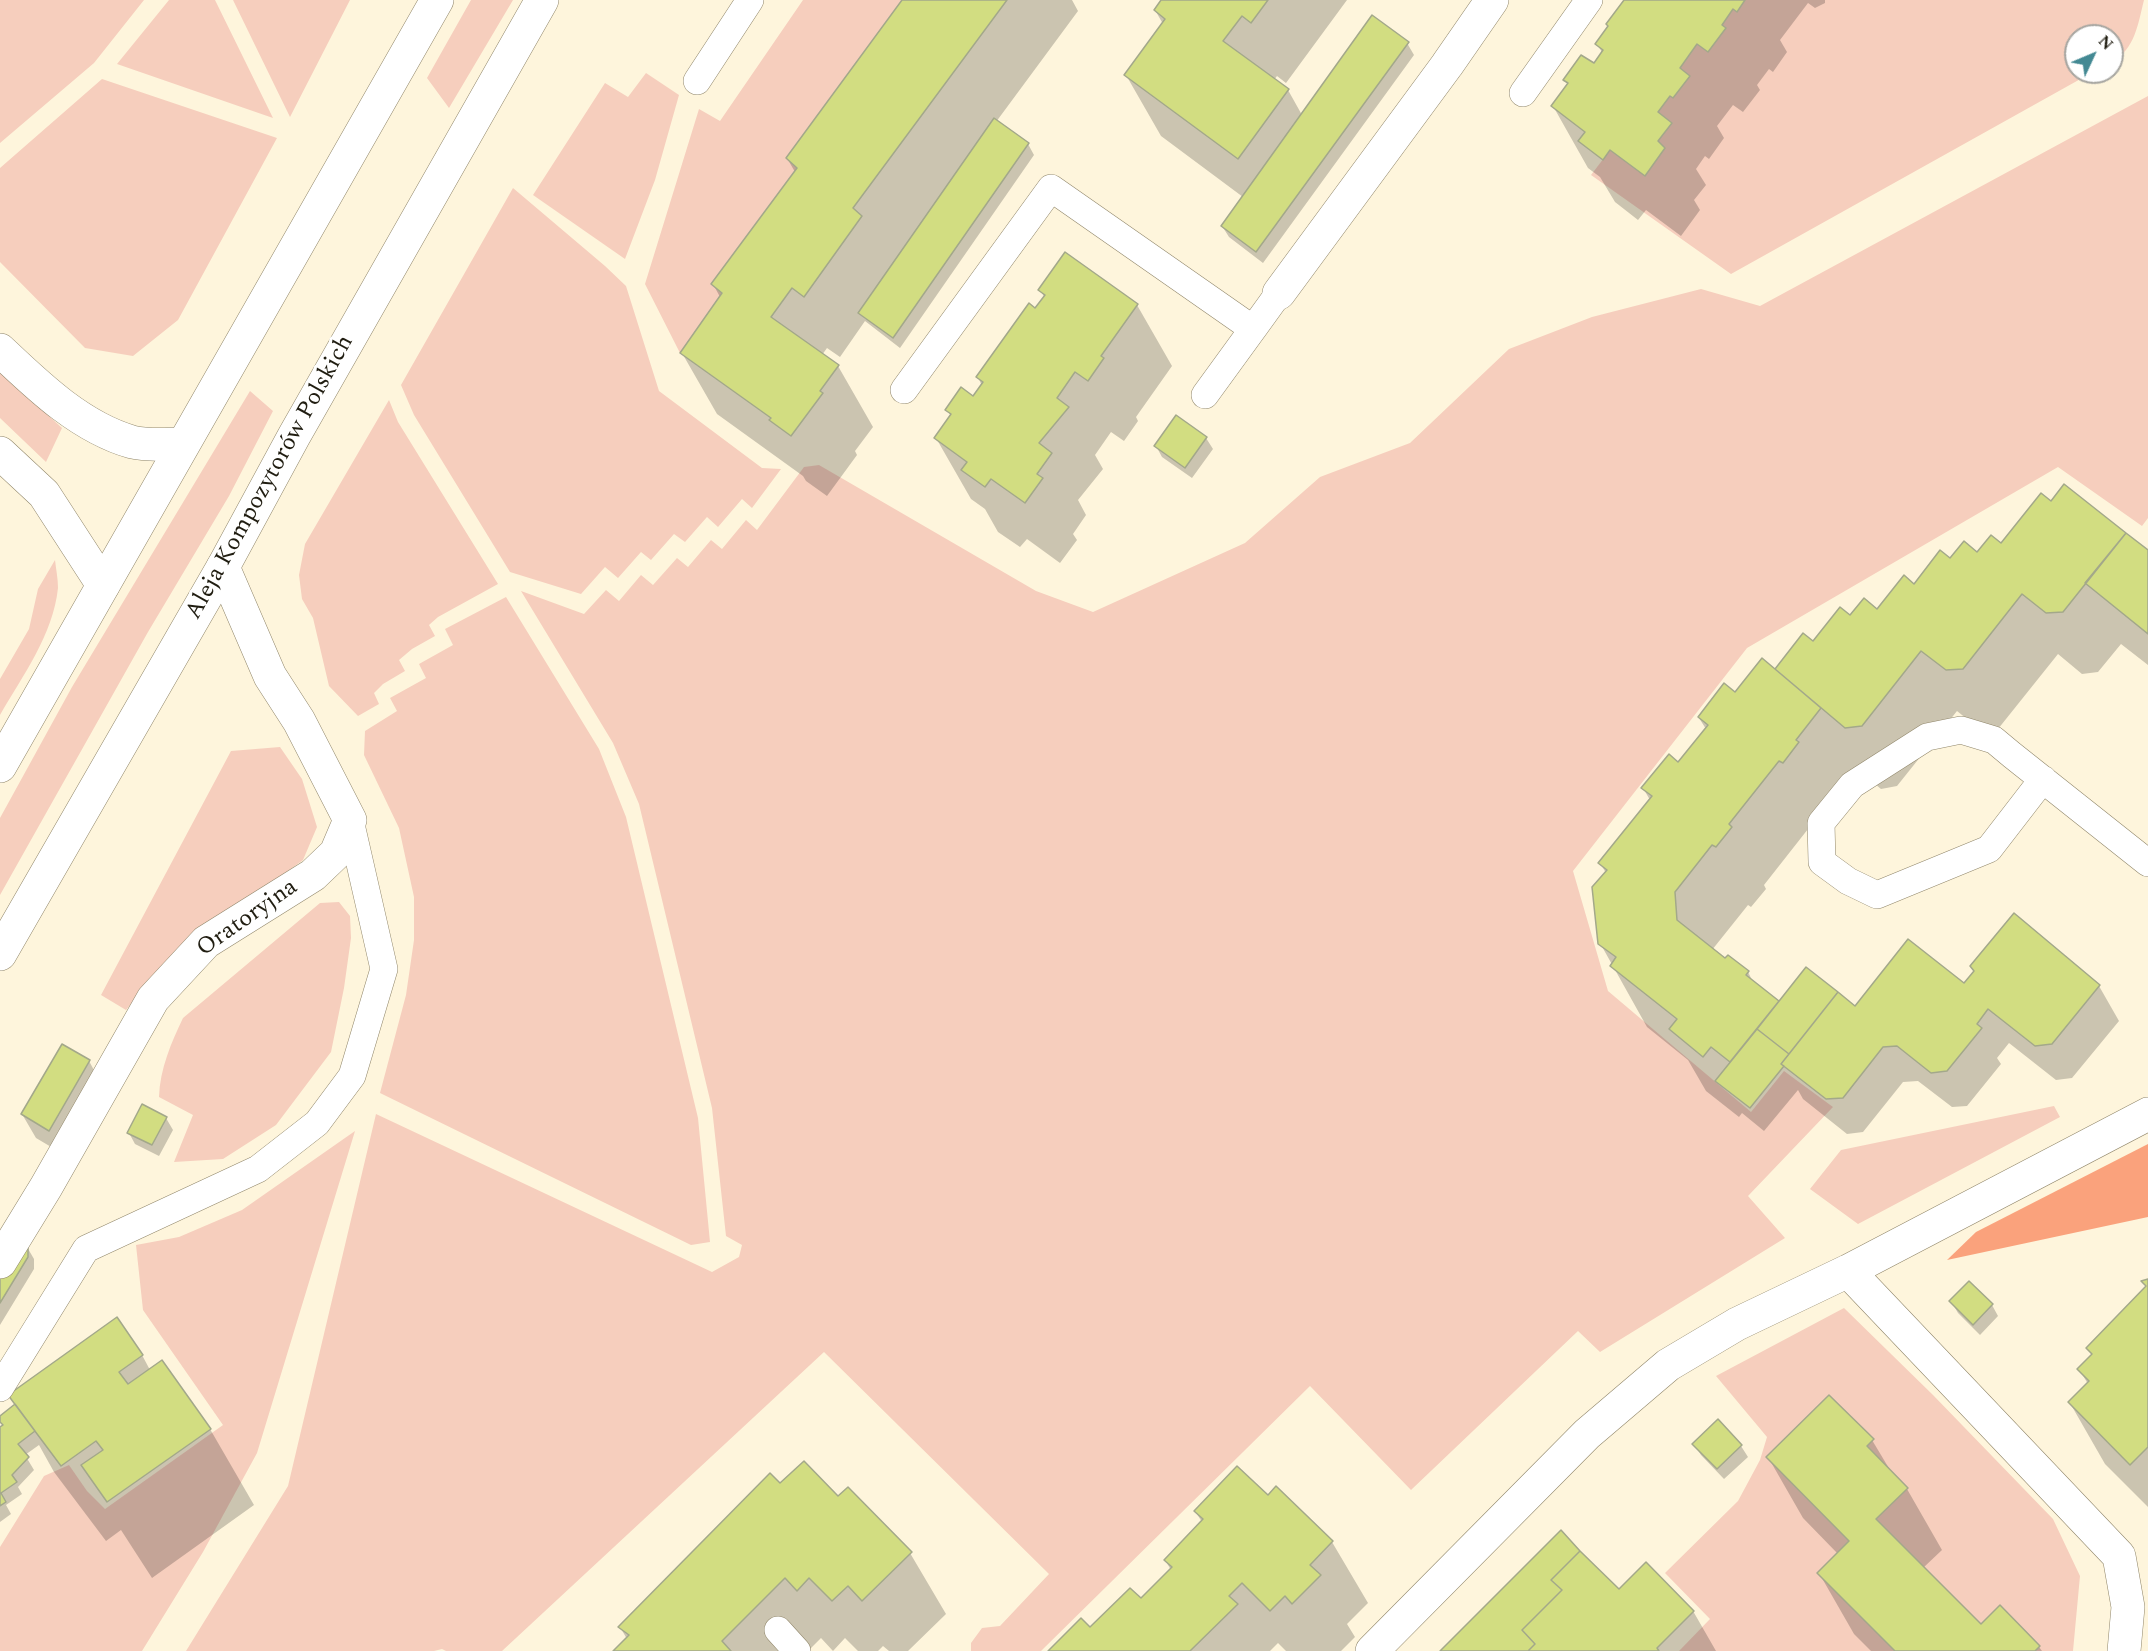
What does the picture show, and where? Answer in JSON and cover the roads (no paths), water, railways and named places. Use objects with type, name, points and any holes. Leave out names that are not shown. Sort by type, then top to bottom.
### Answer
[{"type":"street","points":[[0,766],[227,364],[437,0]]},
{"type":"street","name":"Aleja Kompozytorów Polskich","points":[[0,954],[223,567],[294,436],[542,0]]},
{"type":"street","points":[[1279,293],[1447,65],[1492,0]]},
{"type":"street","points":[[0,350],[85,422],[133,442],[183,444]]},
{"type":"street","points":[[0,453],[44,494],[103,585]]},
{"type":"street","points":[[223,567],[270,676],[299,722],[350,820]]},
{"type":"street","name":"Oratoryjna","points":[[0,1262],[46,1187],[153,999],[206,942],[313,875],[336,853],[350,820]]},
{"type":"street","points":[[1372,1651],[1587,1434],[1668,1365],[1737,1324],[1848,1271],[2148,1114]]},
{"type":"street","points":[[1848,1271],[2118,1556],[2128,1607],[2124,1651]]},
{"type":"lane","points":[[697,81],[750,0]]},
{"type":"lane","points":[[1523,93],[1589,0]]},
{"type":"lane","points":[[904,390],[1051,188],[1253,329]]},
{"type":"lane","points":[[1205,395],[1279,293]]},
{"type":"lane","points":[[2043,779],[1989,849],[1877,896],[1848,881],[1822,862],[1821,823],[1852,785],[1927,737],[1961,730],[1994,740],[2043,779],[2148,863]]},
{"type":"lane","points":[[0,1388],[86,1249],[258,1169],[317,1123],[352,1076],[384,969],[350,820]]},
{"type":"lane","points":[[778,1630],[797,1651]]}]
